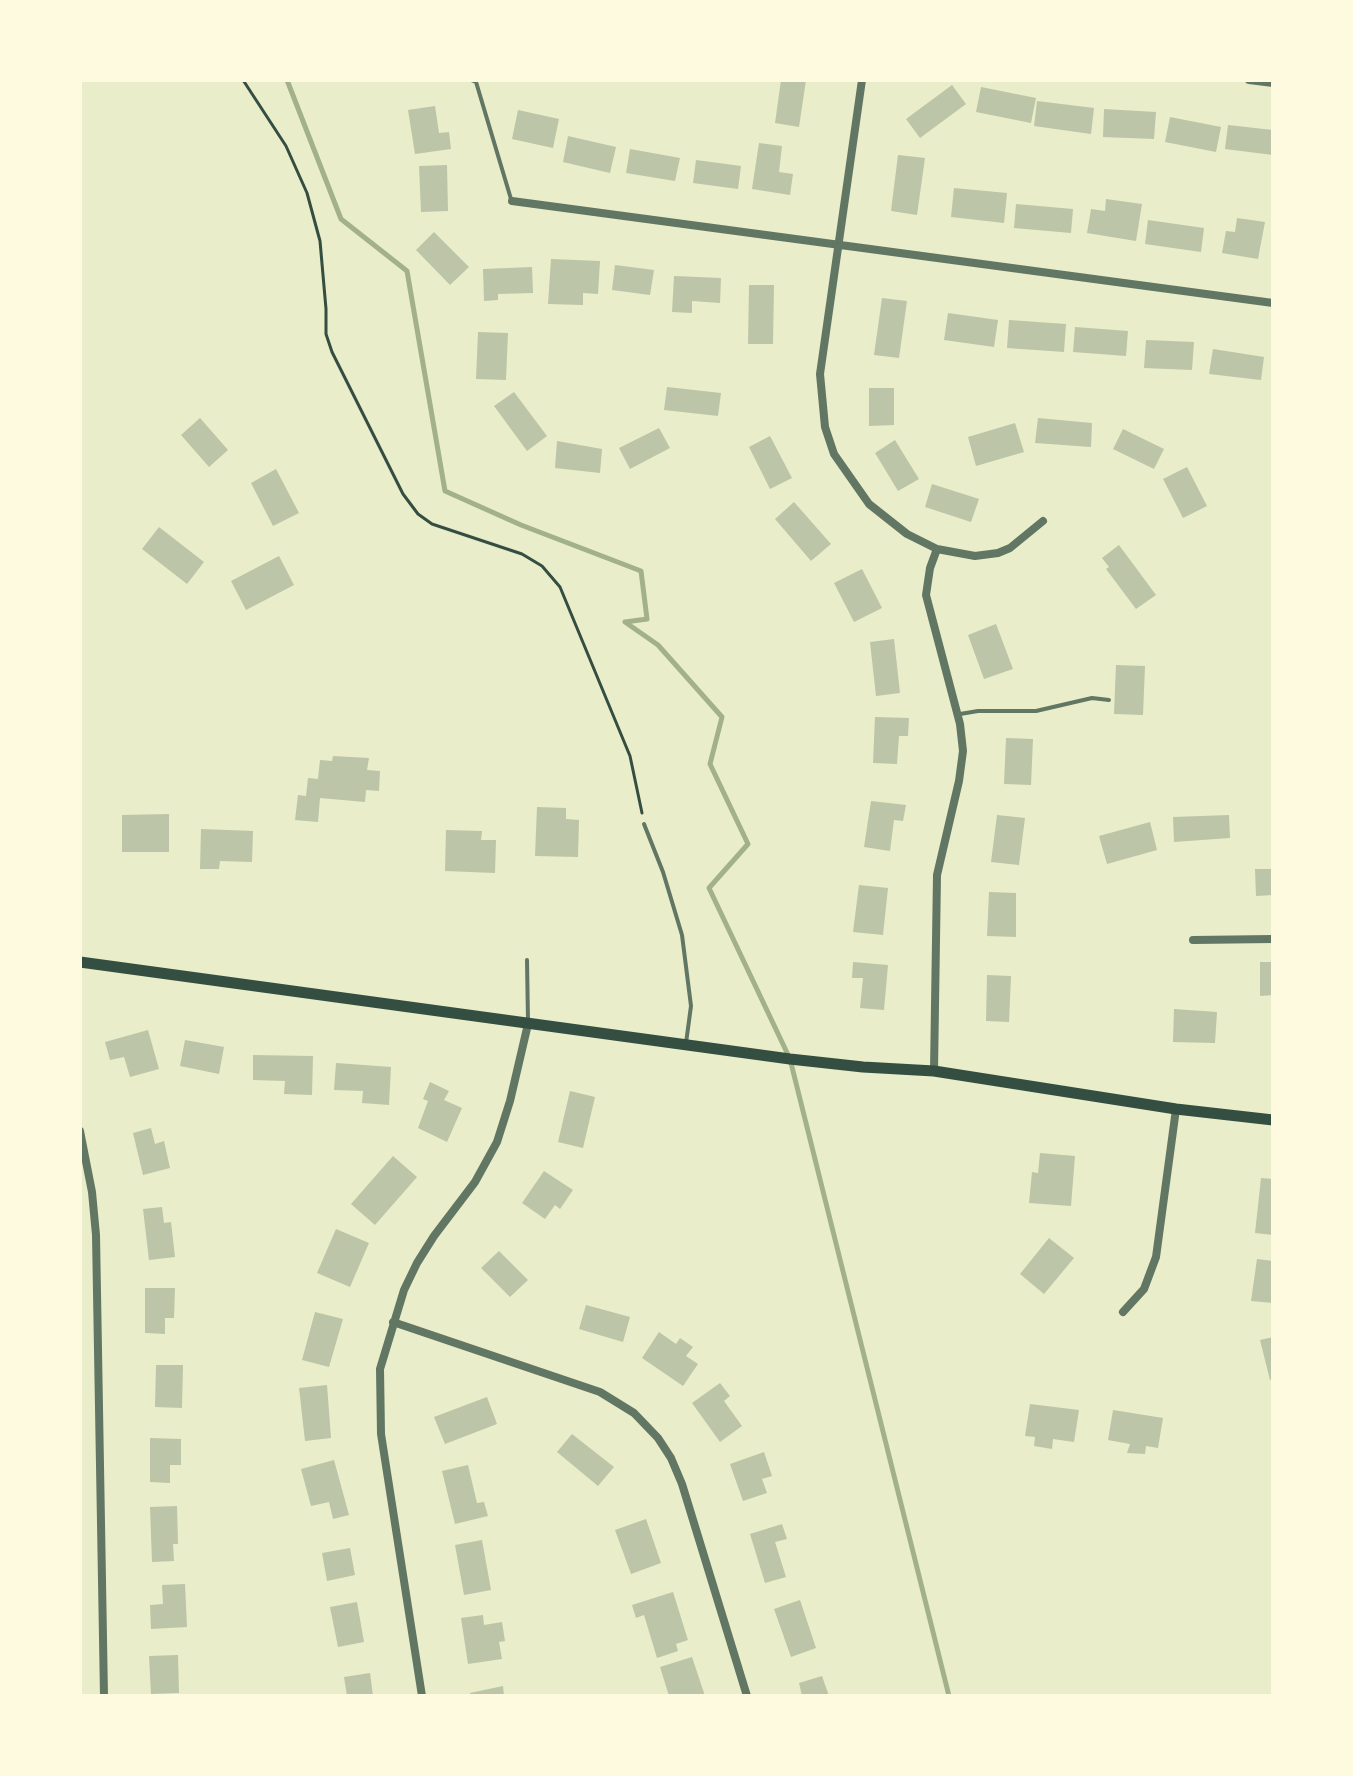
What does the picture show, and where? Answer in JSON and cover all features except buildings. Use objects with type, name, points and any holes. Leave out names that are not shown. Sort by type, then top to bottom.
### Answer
[{"type":"main road","points":[[80,962],[686,1045],[863,1067],[934,1071],[1176,1109],[1273,1120]]},
{"type":"street","points":[[862,80],[820,374],[820,401],[825,427],[842,468],[869,504],[907,534],[937,549],[975,556],[998,553],[1010,548],[1043,521]]},
{"type":"street","points":[[1249,80],[1273,83]]},
{"type":"street","points":[[512,201],[1273,303]]},
{"type":"street","points":[[934,1071],[937,875],[963,751],[957,714],[926,595],[937,549]]},
{"type":"street","points":[[1193,940],[1273,939]]},
{"type":"street","points":[[422,1696],[381,1434],[380,1369],[404,1290],[417,1263],[475,1182],[497,1142],[528,1024]]},
{"type":"street","points":[[1123,1312],[1144,1289],[1156,1257],[1176,1109]]},
{"type":"street","points":[[80,1131],[92,1192],[96,1235],[104,1696]]},
{"type":"street","points":[[393,1322],[600,1392],[634,1413],[658,1438],[682,1484],[747,1696]]},
{"type":"lane","points":[[471,80],[476,82],[512,201]]},
{"type":"lane","points":[[957,714],[1036,711],[1092,698],[1109,700]]},
{"type":"lane","points":[[644,824],[663,872],[682,935],[691,1006],[686,1045]]},
{"type":"lane","points":[[527,960],[528,1024]]},
{"type":"path","points":[[243,80],[286,146],[307,193],[320,241],[326,334],[403,494],[418,514],[432,524],[522,554],[542,566],[560,587],[630,756],[644,824]]},
{"type":"waterway","points":[[287,80],[341,219],[407,271],[445,491],[521,525],[641,571],[647,619],[625,622],[658,645],[722,717],[710,764],[748,844],[709,888],[790,1059],[949,1696]]}]
